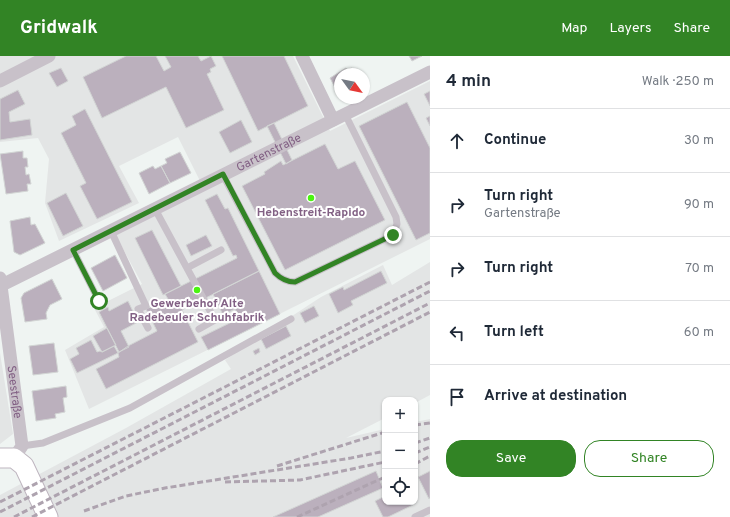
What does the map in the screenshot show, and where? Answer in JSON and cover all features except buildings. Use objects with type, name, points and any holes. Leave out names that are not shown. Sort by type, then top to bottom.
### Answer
[{"type":"street","points":[[0,81],[49,56]]},
{"type":"street","points":[[302,56],[333,120]]},
{"type":"street","name":"Gartenstraße","points":[[0,283],[73,250],[430,72]]},
{"type":"street","name":"Seestraße","points":[[0,283],[12,454]]},
{"type":"street","points":[[12,454],[24,466],[48,517]]},
{"type":"lane","points":[[223,174],[275,273],[281,279],[289,282],[295,282],[393,235],[397,224],[396,217],[345,114]]},
{"type":"lane","points":[[155,209],[215,320],[199,328]]},
{"type":"lane","points":[[111,230],[146,306],[138,309],[148,328]]},
{"type":"lane","points":[[73,250],[99,301]]},
{"type":"lane","points":[[187,268],[221,250]]},
{"type":"lane","points":[[12,454],[130,408],[291,319]]},
{"type":"lane","points":[[415,517],[430,510]]},
{"type":"shaded area","points":[[0,56],[293,56],[330,131],[430,81],[430,239],[89,409],[65,350],[104,327],[94,308],[142,284],[115,234],[203,187],[178,137],[119,166],[139,203],[59,241],[45,203],[49,159],[38,138],[0,142]]},
{"type":"shaded area","points":[[430,262],[430,395],[418,401],[418,397],[382,397],[382,420],[346,438],[382,430],[382,505],[418,505],[418,421],[430,419],[430,517],[0,517],[0,495],[126,428],[231,369],[225,360],[321,297],[383,265],[392,285]]},
{"type":"shaded area","points":[[0,353],[13,434],[0,444]]},
{"type":"railway","points":[[0,502],[430,282]]},
{"type":"railway","points":[[0,512],[430,291]]},
{"type":"railway","points":[[14,517],[430,303]]},
{"type":"railway","points":[[32,517],[430,312]]},
{"type":"railway","points":[[418,425],[430,423]]},
{"type":"railway","points":[[277,466],[382,433]]},
{"type":"railway","points":[[418,442],[430,438]]},
{"type":"railway","points":[[418,452],[430,447]]},
{"type":"railway","points":[[84,511],[126,496],[165,488],[382,452]]},
{"type":"railway","points":[[418,462],[430,456]]},
{"type":"railway","points":[[225,482],[300,480],[382,463]]},
{"type":"railway","points":[[297,517],[382,478]]},
{"type":"place","name":"Hebenstreit-Rapido","points":[[311,198]]},
{"type":"place","name":"Gewerbehof Alte Radebeuler Schuhfabrik","points":[[197,290]]},
{"type":"route","points":[[99,301],[73,250],[223,174],[275,273],[281,279],[289,282],[295,282],[393,235]]}]
